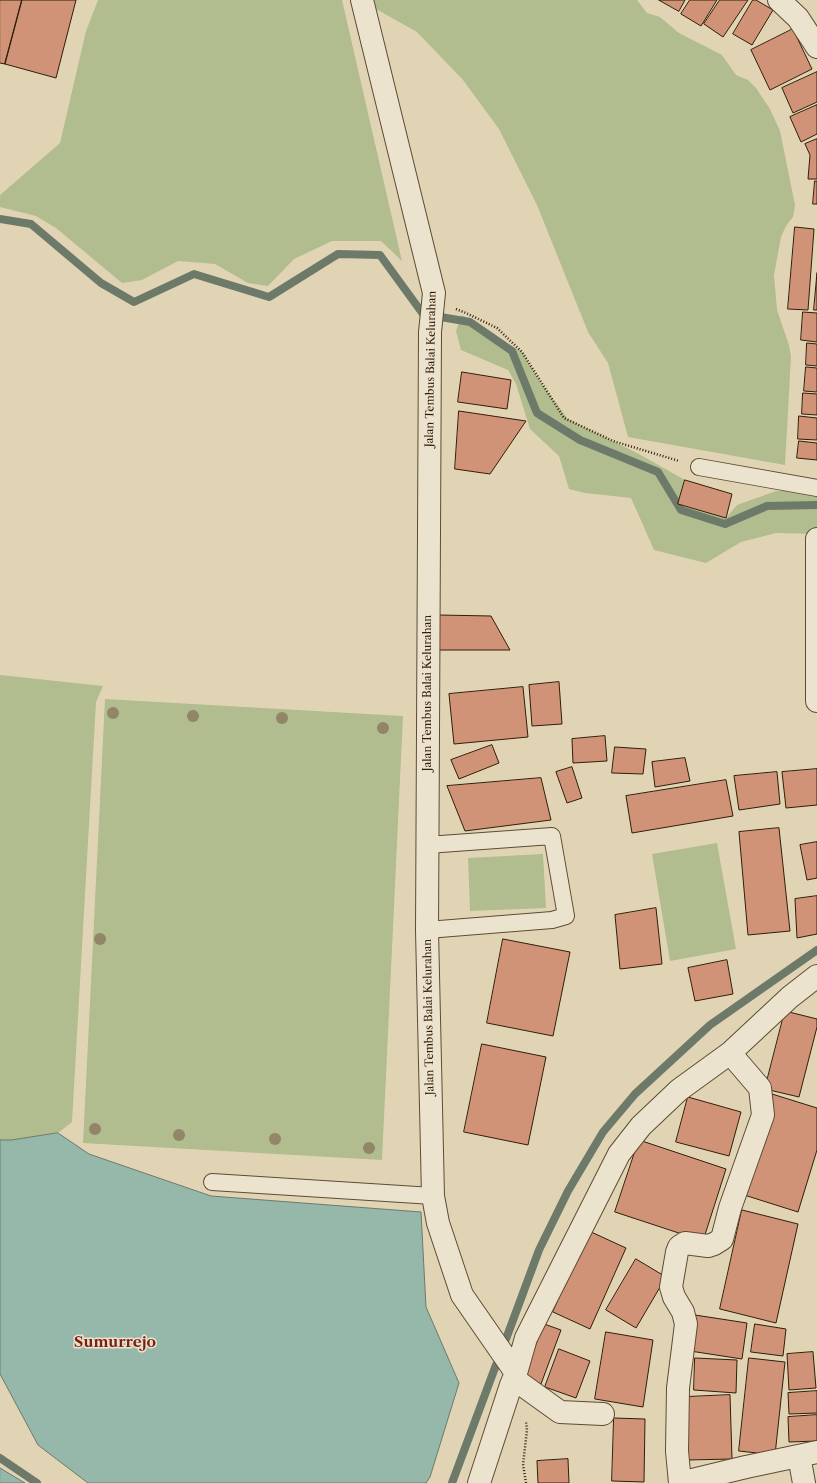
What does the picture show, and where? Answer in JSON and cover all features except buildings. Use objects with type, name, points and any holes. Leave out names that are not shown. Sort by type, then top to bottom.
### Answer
[{"type":"street","name":"Jalan Tembus Balai Kelurahan","points":[[362,0],[434,293],[430,332],[427,845],[427,930],[433,1196],[438,1223],[462,1296],[515,1376],[560,1412],[603,1414]]},
{"type":"street","points":[[779,0],[798,18],[817,47]]},
{"type":"street","points":[[817,540],[817,701]]},
{"type":"street","points":[[480,1483],[526,1338],[619,1154],[641,1126],[679,1090],[730,1052],[790,997],[817,976]]},
{"type":"street","points":[[730,1052],[760,1088],[762,1115],[730,1208],[722,1238],[714,1244],[708,1246],[685,1243],[679,1247],[676,1252],[671,1287],[674,1297],[683,1312],[686,1324],[678,1388],[677,1451],[680,1483],[808,1454],[804,1483]]},
{"type":"lane","points":[[699,466],[817,488]]},
{"type":"lane","points":[[427,845],[552,836],[566,916],[552,920],[427,930]]},
{"type":"lane","points":[[212,1182],[433,1196]]},
{"type":"path","points":[[434,293],[444,305],[466,313],[497,328],[522,352],[564,418],[613,441],[699,466]]},
{"type":"green space","points":[[98,0],[342,0],[402,261],[381,241],[332,241],[294,259],[268,286],[248,283],[215,264],[178,261],[142,280],[122,283],[56,228],[36,216],[0,207],[0,195],[60,143],[86,31]]},
{"type":"green space","points":[[374,0],[637,0],[647,13],[660,17],[679,33],[722,55],[736,75],[748,80],[756,88],[770,109],[780,131],[795,205],[793,217],[786,226],[781,237],[774,275],[777,310],[789,345],[791,357],[785,465],[628,437],[608,363],[588,332],[537,205],[499,129],[463,80],[417,32],[376,9]]},
{"type":"green space","points":[[462,315],[522,352],[541,383],[568,419],[637,453],[685,480],[678,504],[726,518],[737,505],[776,491],[817,491],[817,534],[776,533],[741,542],[706,563],[654,550],[631,498],[585,493],[569,489],[559,456],[530,429],[516,384],[508,370],[461,350],[456,331]]},
{"type":"green space","points":[[0,675],[103,686],[96,702],[72,1122],[58,1133],[11,1140],[0,1140]]},
{"type":"green space","points":[[105,699],[403,716],[382,1160],[83,1143]]},
{"type":"green space","points":[[717,843],[736,949],[670,961],[652,854]]},
{"type":"green space","points":[[543,854],[546,908],[470,911],[468,858]]},
{"type":"shaded area","points":[[58,1133],[89,1154],[211,1196],[421,1212],[426,1307],[459,1383],[430,1477],[426,1483],[88,1483],[38,1445],[0,1374],[0,1140],[11,1140]]},
{"type":"shaded area","points":[[0,1468],[25,1483],[0,1483]]},
{"type":"waterway","points":[[0,219],[31,224],[101,283],[134,302],[194,274],[269,297],[338,254],[380,255],[423,314],[470,322],[512,351],[537,413],[580,440],[658,472],[681,510],[725,524],[767,506],[817,505]]},
{"type":"waterway","points":[[506,1339],[539,1250],[568,1191],[603,1132],[635,1094],[710,1025],[817,950]]},
{"type":"waterway","points":[[452,1483],[496,1365]]},
{"type":"waterway","points":[[0,1458],[37,1483]]},
{"type":"district","name":"Sumurrejo","points":[[115,1343]]}]
